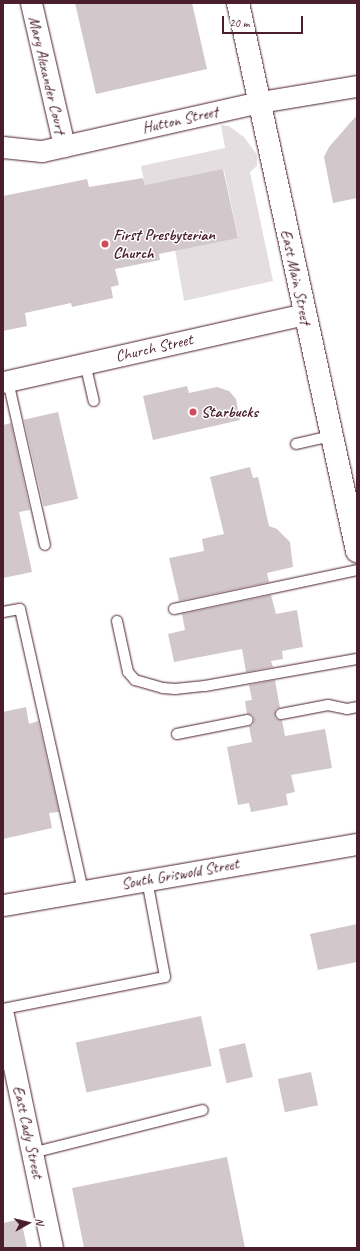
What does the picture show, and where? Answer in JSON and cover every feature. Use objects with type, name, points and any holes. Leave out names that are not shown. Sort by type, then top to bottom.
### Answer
[{"type":"street","name":"Mary Alexander Court","points":[[30,3],[64,146]]},
{"type":"street","name":"East Main Street","points":[[238,3],[304,314],[357,551]]},
{"type":"street","name":"Hutton Street","points":[[3,147],[42,151],[260,102],[357,86]]},
{"type":"street","name":"Church Street","points":[[6,381],[304,314]]},
{"type":"street","name":"South Griswold Street","points":[[3,905],[357,844]]},
{"type":"street","name":"East Cady Street","points":[[3,1015],[52,1248]]},
{"type":"lane","points":[[84,363],[94,401]]},
{"type":"lane","points":[[6,381],[45,545]]},
{"type":"lane","points":[[296,444],[331,436]]},
{"type":"lane","points":[[174,609],[357,570]]},
{"type":"lane","points":[[3,612],[20,609],[83,891]]},
{"type":"lane","points":[[117,621],[128,672],[135,680],[164,688],[175,689],[205,686],[357,659]]},
{"type":"lane","points":[[281,714],[328,705],[347,709],[357,707]]},
{"type":"lane","points":[[177,734],[248,720]]},
{"type":"lane","points":[[3,1009],[165,977],[147,880]]},
{"type":"lane","points":[[32,1153],[203,1110]]},
{"type":"shaded area","points":[[221,125],[229,126],[244,137],[257,155],[257,166],[250,172],[273,281],[184,301],[175,250],[238,237],[224,170],[145,185],[141,166],[225,148]]},
{"type":"building","points":[[75,3],[192,3],[207,69],[96,94]]},
{"type":"building","points":[[357,115],[357,198],[333,203],[324,157],[329,147]]},
{"type":"building","name":"First Presbyterian Church","points":[[223,169],[238,238],[159,254],[160,260],[115,269],[119,285],[111,287],[113,298],[72,307],[71,303],[25,313],[27,326],[3,331],[3,196],[87,179],[89,187],[143,178],[145,185]]},
{"type":"building","name":"Starbucks","points":[[187,386],[189,393],[217,387],[229,391],[236,399],[240,420],[153,440],[143,396]]},
{"type":"building","points":[[58,412],[78,499],[44,507],[24,420]]},
{"type":"building","points":[[11,423],[30,510],[19,512],[32,572],[3,578],[3,425]]},
{"type":"building","points":[[250,467],[253,478],[258,477],[269,526],[277,529],[290,542],[293,567],[267,573],[269,582],[179,601],[169,558],[204,551],[202,539],[224,534],[210,477]]},
{"type":"building","points":[[271,595],[276,614],[297,610],[303,647],[282,651],[283,659],[271,661],[273,667],[246,672],[242,649],[174,662],[168,634],[185,630],[182,614]]},
{"type":"building","points":[[275,680],[280,708],[276,709],[275,715],[276,719],[282,720],[285,736],[325,729],[332,768],[291,775],[295,792],[286,794],[288,805],[251,812],[249,803],[238,805],[227,747],[252,742],[249,726],[253,725],[254,719],[253,715],[247,714],[245,701],[252,700],[249,685]]},
{"type":"building","points":[[26,707],[29,724],[38,721],[59,812],[49,813],[52,828],[3,839],[3,712]]},
{"type":"building","points":[[357,924],[357,962],[318,970],[310,934]]},
{"type":"building","points":[[201,1016],[212,1066],[86,1092],[76,1043]]},
{"type":"building","points":[[245,1043],[253,1077],[227,1083],[219,1049]]},
{"type":"building","points":[[311,1072],[318,1105],[285,1112],[278,1079]]},
{"type":"building","points":[[227,1157],[245,1248],[84,1248],[72,1188]]},
{"type":"building","points":[[21,1219],[27,1248],[3,1248],[3,1223]]},
{"type":"place","name":"First Presbyterian Church","points":[[105,244]]},
{"type":"place","name":"Starbucks","points":[[193,412]]}]
